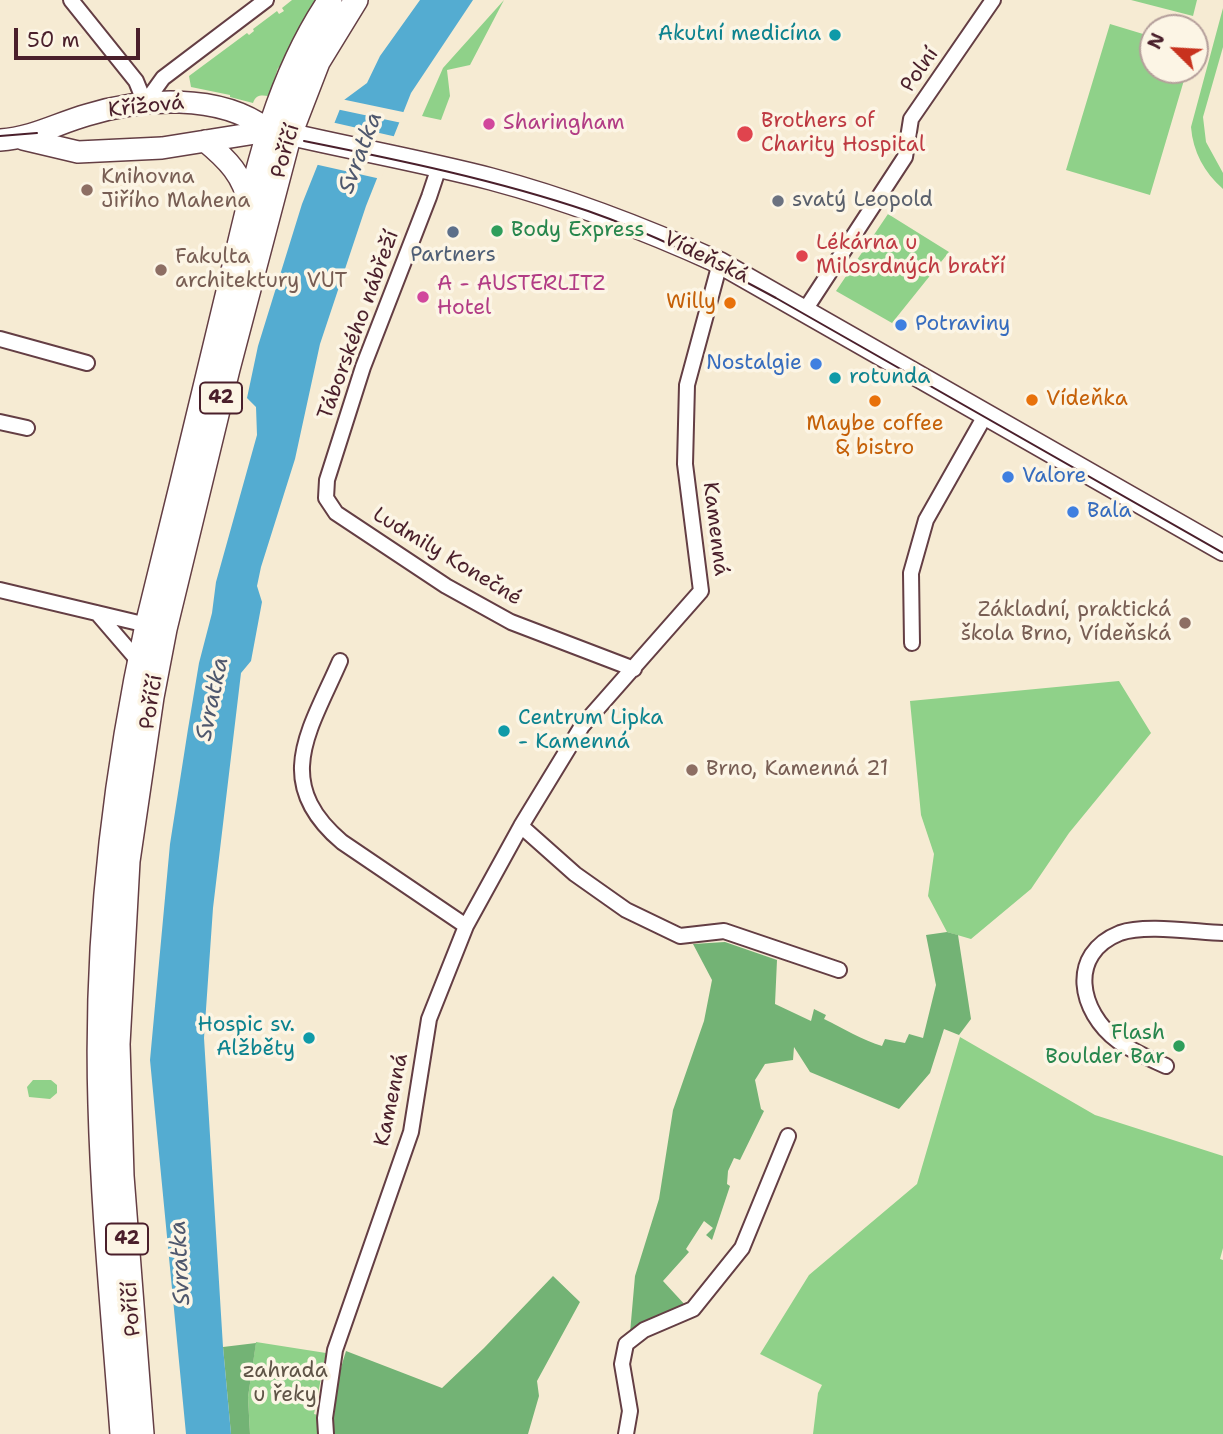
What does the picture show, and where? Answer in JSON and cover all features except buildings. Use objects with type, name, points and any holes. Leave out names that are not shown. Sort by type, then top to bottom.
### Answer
[{"type":"main road","name":"Poříčí","points":[[126,1432],[118,1044],[128,862],[152,697],[165,629],[228,369],[277,131],[297,56],[330,0]]},
{"type":"main road","name":"Poříčí","points":[[126,1432],[106,1226],[100,1104],[101,995],[109,859],[120,775],[147,625],[249,205],[277,131],[356,0]]},
{"type":"main road","name":"Křížová","points":[[23,139],[89,114],[145,103],[190,102],[209,105],[277,131]]},
{"type":"main road","name":"Křížová","points":[[0,140],[23,139],[78,152],[162,148],[277,131]]},
{"type":"main road","name":"Vídeňská","points":[[277,131],[524,188],[589,208],[657,234],[720,263],[805,310],[1223,550]]},
{"type":"main road","points":[[205,141],[222,154],[236,170],[245,188],[249,205]]},
{"type":"street","points":[[71,0],[136,81],[145,103]]},
{"type":"street","points":[[145,103],[163,78],[267,0]]},
{"type":"street","name":"Polní","points":[[805,310],[905,157],[911,120],[993,0]]},
{"type":"street","name":"Táborského nábřeží","points":[[326,498],[327,480],[363,367],[439,167]]},
{"type":"street","name":"Kamenná","points":[[326,1434],[325,1418],[335,1350],[411,1132],[429,1019],[466,926],[521,826],[582,726],[701,591],[685,464],[687,385],[720,263]]},
{"type":"street","points":[[0,339],[87,363]]},
{"type":"street","points":[[912,643],[911,573],[926,520],[986,414]]},
{"type":"street","points":[[0,422],[27,428]]},
{"type":"street","name":"Ludmily Konečné","points":[[326,498],[337,513],[446,586],[511,622],[634,669]]},
{"type":"street","points":[[0,590],[147,625]]},
{"type":"street","points":[[97,613],[134,656],[138,665]]},
{"type":"street","points":[[340,661],[303,744],[301,772],[306,799],[325,828],[342,842],[466,926]]},
{"type":"street","points":[[521,826],[575,874],[625,910],[680,936],[724,931],[839,970]]},
{"type":"street","points":[[1166,1066],[1117,1041],[1097,1020],[1083,986],[1088,960],[1107,940],[1122,932],[1143,929],[1223,933]]},
{"type":"street","points":[[626,1434],[630,1411],[622,1364],[626,1344],[644,1330],[693,1309],[742,1248],[788,1136]]},
{"type":"green space","points":[[292,0],[315,0],[278,68],[269,96],[259,96],[253,103],[191,87],[189,76],[247,33],[249,35],[277,11],[279,14],[284,11],[282,8]]},
{"type":"green space","points":[[504,0],[470,65],[447,70],[450,96],[441,120],[422,116],[443,68]]},
{"type":"green space","points":[[1131,0],[1197,0],[1194,14]]},
{"type":"green space","points":[[1223,8],[1223,47],[1203,117],[1206,142],[1223,173],[1223,189],[1210,176],[1201,161],[1194,145],[1191,127],[1203,84],[1209,84],[1209,60]]},
{"type":"green space","points":[[1110,24],[1139,33],[1139,84],[1183,84],[1150,195],[1066,170]]},
{"type":"green space","points":[[888,214],[949,252],[892,323],[836,291]]},
{"type":"green space","points":[[1119,681],[1151,733],[1069,833],[1031,889],[971,939],[947,932],[928,896],[934,854],[921,815],[910,701]]},
{"type":"green space","points":[[947,932],[958,935],[971,1019],[959,1035],[944,1029],[930,1073],[899,1109],[810,1072],[794,1047],[793,1060],[765,1064],[755,1080],[761,1109],[764,1111],[740,1160],[734,1158],[728,1171],[727,1184],[730,1186],[712,1240],[706,1235],[713,1228],[704,1221],[686,1249],[689,1252],[663,1281],[687,1307],[630,1333],[635,1276],[659,1199],[673,1110],[704,1021],[712,980],[693,944],[725,942],[777,960],[775,1004],[811,1021],[814,1009],[826,1015],[824,1019],[882,1046],[885,1039],[905,1043],[909,1034],[923,1038],[936,985],[926,935]]},
{"type":"green space","points":[[960,1037],[1095,1115],[1223,1156],[1223,1248],[1220,1259],[1223,1260],[1223,1434],[813,1434],[818,1393],[822,1385],[760,1354],[809,1275],[917,1184]]},
{"type":"green space","points":[[33,1080],[51,1080],[57,1085],[57,1093],[50,1099],[29,1097],[27,1087]]},
{"type":"green space","points":[[553,1276],[580,1302],[537,1381],[539,1396],[528,1434],[334,1434],[336,1392],[346,1351],[442,1388]]},
{"type":"green space","name":"zahrada u řeky","points":[[256,1342],[326,1353],[314,1414],[318,1415],[320,1434],[250,1434],[248,1397]]},
{"type":"green space","points":[[256,1343],[248,1397],[250,1434],[231,1434],[223,1347]]},
{"type":"water","name":"Svratka","points":[[420,0],[473,0],[411,93],[366,206],[320,344],[295,459],[261,567],[257,586],[262,602],[251,661],[241,673],[213,908],[204,1038],[231,1434],[186,1434],[150,1060],[170,844],[188,729],[216,582],[257,435],[256,407],[247,398],[258,346],[302,204],[344,100],[367,83],[380,56]]},
{"type":"pier","points":[[341,99],[407,113],[402,123],[336,109]]},
{"type":"pier","points":[[331,122],[397,137],[381,179],[314,164]]},
{"type":"tram line","points":[[0,136],[37,133]]},
{"type":"tram line","points":[[304,141],[483,180],[588,211],[660,240],[776,298],[1223,553]]},
{"type":"place","name":"Akutní medicína","points":[[835,35]]},
{"type":"place","name":"Sharingham","points":[[489,124]]},
{"type":"place","name":"Brothers of Charity Hospital","points":[[745,134]]},
{"type":"place","name":"Knihovna Jiřího Mahena","points":[[87,190]]},
{"type":"place","name":"svatý Leopold","points":[[778,201]]},
{"type":"place","name":"Body Express","points":[[497,231]]},
{"type":"place","name":"Partners","points":[[453,232]]},
{"type":"place","name":"Lékárna u Milosrdných bratří","points":[[802,256]]},
{"type":"place","name":"Fakulta architektury VUT","points":[[161,270]]},
{"type":"place","name":"A - AUSTERLITZ Hotel","points":[[423,297]]},
{"type":"place","name":"Willy","points":[[730,303]]},
{"type":"place","name":"Potraviny","points":[[901,325]]},
{"type":"place","name":"Nostalgie","points":[[816,364]]},
{"type":"place","name":"rotunda","points":[[835,378]]},
{"type":"place","name":"Vídeňka","points":[[1032,400]]},
{"type":"place","name":"Maybe coffee & bistro","points":[[875,401]]},
{"type":"place","name":"Valore","points":[[1008,477]]},
{"type":"place","name":"Bala","points":[[1073,512]]},
{"type":"place","name":"Základní, praktická škola Brno, Vídeňská","points":[[1185,623]]},
{"type":"place","name":"Centrum Lipka - Kamenná","points":[[504,731]]},
{"type":"place","name":"Brno, Kamenná 21","points":[[692,770]]},
{"type":"place","name":"Hospic sv. Alžběty","points":[[309,1038]]},
{"type":"place","name":"Flash Boulder Bar","points":[[1179,1046]]}]
